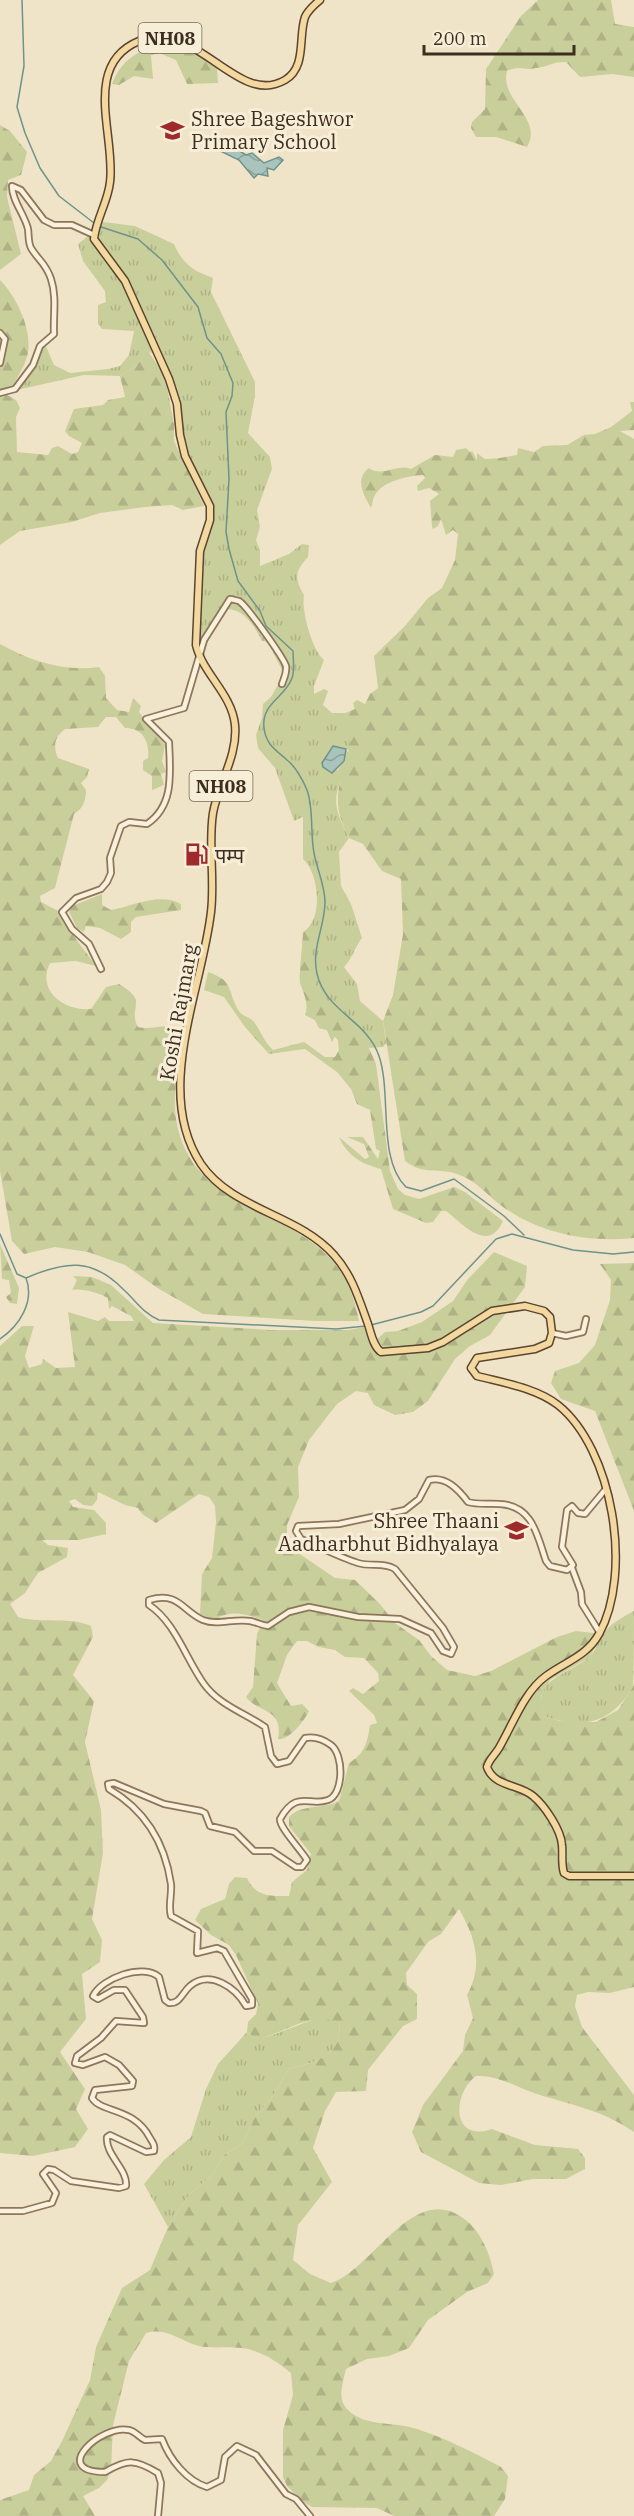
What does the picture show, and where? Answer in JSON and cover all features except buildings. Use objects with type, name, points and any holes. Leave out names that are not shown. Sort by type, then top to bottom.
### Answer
[{"type":"main road","name":"NH08","points":[[95,233],[110,184],[111,170],[105,91],[112,66],[124,52],[140,41],[153,38],[177,39],[249,83],[277,84],[287,78],[296,67],[301,53],[305,16],[320,0]]},
{"type":"main road","name":"Koshi Rajmarg","points":[[95,233],[97,246],[125,281],[169,380],[177,404],[185,456],[210,506],[210,520],[200,551],[196,634],[199,657],[225,695],[232,713],[235,732],[213,811],[213,897],[209,934],[185,1046],[179,1095],[182,1121],[196,1154],[214,1180],[234,1195],[301,1230],[328,1248],[345,1268],[358,1295],[377,1348],[385,1353],[428,1348],[443,1342],[492,1311],[525,1306],[544,1311],[553,1323],[552,1333]]},
{"type":"main road","points":[[552,1333],[549,1343],[542,1347],[477,1358],[471,1364],[472,1371],[477,1376],[543,1396],[558,1406],[578,1426],[591,1446],[605,1490],[614,1525],[618,1558],[613,1589],[600,1633],[590,1649],[545,1676],[528,1697],[487,1767],[489,1773],[501,1783],[526,1791],[541,1805],[562,1842],[564,1873],[569,1876],[634,1876]]},
{"type":"street","points":[[0,393],[15,388],[33,365],[40,346],[54,334],[52,318],[55,306],[52,280],[43,260],[32,249],[28,228],[12,194],[12,186],[21,190],[44,220],[54,225],[72,225],[95,233]]},
{"type":"street","points":[[0,333],[5,339],[0,363]]},
{"type":"street","points":[[101,969],[89,944],[72,929],[62,912],[76,898],[101,889],[107,882],[111,873],[110,858],[121,826],[129,822],[147,824],[164,806],[168,796],[169,742],[146,719],[184,708],[204,640],[230,599],[239,601],[276,648],[286,666],[282,684]]},
{"type":"street","points":[[552,1333],[566,1336],[583,1332],[586,1330],[586,1319]]},
{"type":"street","points":[[0,2211],[22,2211],[52,2203],[56,2193],[43,2175],[48,2169],[54,2170],[70,2181],[119,2188],[126,2186],[126,2179],[108,2146],[107,2137],[110,2135],[146,2152],[154,2151],[146,2129],[137,2121],[124,2112],[100,2106],[92,2098],[95,2090],[132,2086],[133,2081],[119,2065],[105,2057],[82,2065],[75,2063],[76,2056],[101,2038],[116,2021],[144,2023],[138,2008],[125,1990],[114,1990],[98,1999],[93,1996],[97,1990],[122,1975],[150,1972],[159,1977],[165,2000],[169,2003],[178,2001],[191,1986],[211,1980],[232,1987],[246,2006],[252,2005],[252,1999],[224,1951],[217,1948],[197,1953],[198,1931],[171,1916],[171,1885],[162,1845],[147,1824],[121,1796],[109,1789],[108,1784],[114,1783],[164,1804],[201,1811],[205,1813],[210,1826],[235,1832],[254,1851],[272,1851],[296,1867],[302,1868],[307,1860],[295,1841],[281,1828],[280,1819],[291,1805],[299,1801],[327,1800],[336,1793],[341,1772],[340,1759],[333,1747],[318,1738],[305,1738],[289,1761],[276,1764],[272,1760],[264,1727],[238,1713],[205,1686],[168,1623],[149,1605],[149,1600],[171,1599],[181,1602],[201,1620],[212,1623],[236,1620],[268,1626],[289,1612],[309,1607],[358,1617],[400,1619],[431,1633],[443,1651],[451,1654],[454,1647],[444,1628],[396,1569],[384,1565],[371,1566],[357,1563],[301,1539],[296,1531],[298,1526],[303,1524],[339,1524],[405,1510],[419,1500],[429,1480],[436,1479],[456,1488],[468,1502],[505,1504],[524,1510],[529,1517],[546,1562],[550,1566],[561,1569],[572,1568]]},
{"type":"street","points":[[600,1633],[582,1604],[581,1592],[572,1568],[573,1564],[562,1547],[567,1510],[572,1506],[581,1515],[585,1514],[605,1490]]},
{"type":"street","points":[[158,2516],[161,2483],[158,2473],[141,2463],[131,2462],[121,2463],[105,2472],[87,2468],[80,2460],[80,2454],[86,2445],[121,2430],[132,2430],[145,2440],[162,2439],[181,2470],[193,2483],[207,2487],[221,2480],[225,2457],[237,2446],[244,2447],[256,2455],[286,2494],[296,2499],[310,2516]]},
{"type":"green space","points":[[538,0],[611,0],[615,24],[634,27],[634,77],[612,74],[580,77],[566,62],[532,69],[511,69],[507,71],[506,81],[509,91],[530,127],[531,137],[527,147],[496,137],[476,137],[471,128],[472,122],[485,109],[486,69],[521,16]]},
{"type":"green space","points":[[159,45],[183,49],[217,68],[218,83],[187,84],[176,60],[159,53],[151,55],[153,79],[134,76],[119,85],[112,84],[120,69],[130,58],[143,50]]},
{"type":"green space","points":[[0,125],[10,131],[27,152],[21,175],[8,180],[7,197],[21,254],[0,270]]},
{"type":"green space","points":[[103,222],[135,226],[174,244],[189,265],[213,278],[211,292],[255,382],[255,396],[248,433],[270,457],[272,469],[257,510],[260,527],[256,540],[260,551],[260,566],[289,554],[302,544],[309,545],[308,557],[300,566],[297,579],[304,595],[308,629],[315,648],[324,660],[314,686],[314,694],[324,689],[328,691],[323,705],[332,713],[345,713],[351,731],[350,750],[333,746],[337,771],[344,761],[346,751],[350,752],[336,802],[349,838],[339,852],[341,886],[351,904],[362,938],[344,967],[357,984],[360,1001],[383,1021],[386,1043],[383,1047],[339,1050],[335,1036],[332,1042],[327,1030],[319,1028],[315,1020],[305,1015],[306,1003],[300,982],[303,932],[314,918],[316,885],[303,859],[303,817],[294,821],[275,768],[258,748],[256,735],[262,718],[263,704],[271,697],[284,674],[268,642],[262,641],[249,620],[234,610],[228,609],[215,625],[204,657],[197,634],[202,557],[213,519],[213,502],[184,446],[179,396],[149,326],[95,237]]},
{"type":"green space","points":[[92,233],[96,248],[120,279],[152,353],[148,352],[136,366],[120,376],[84,375],[17,390],[35,365],[40,348],[45,344],[54,365],[70,373],[120,366],[129,355],[134,331],[102,329],[98,324],[98,305],[106,302],[105,291],[83,261],[78,244]]},
{"type":"green space","points":[[0,280],[18,306],[26,327],[29,347],[25,362],[7,395],[16,400],[20,408],[16,417],[17,452],[48,455],[52,448],[58,446],[72,454],[78,452],[82,443],[65,431],[74,409],[103,405],[108,400],[125,397],[120,376],[136,366],[148,351],[165,376],[174,424],[174,441],[204,506],[183,510],[172,505],[100,513],[72,522],[20,531],[0,545]]},
{"type":"green space","points":[[630,402],[634,402],[634,430],[620,431],[634,439],[634,1238],[600,1239],[567,1235],[535,1225],[506,1209],[464,1177],[450,1172],[425,1170],[405,1161],[383,1021],[393,995],[403,934],[401,879],[382,871],[363,844],[349,838],[341,818],[338,802],[339,788],[349,748],[349,732],[345,713],[355,709],[353,703],[357,700],[365,704],[370,694],[378,688],[374,656],[405,626],[428,598],[442,588],[455,560],[458,534],[453,530],[446,535],[441,519],[438,526],[433,529],[430,501],[439,494],[429,488],[418,491],[417,486],[425,478],[423,475],[403,478],[384,486],[375,495],[371,508],[362,488],[364,472],[369,468],[379,472],[400,468],[411,469],[435,455],[453,457],[456,450],[466,448],[472,451],[477,460],[477,453],[485,459],[493,459],[517,455],[518,448],[534,452],[543,446],[567,445],[584,435],[595,434],[611,427],[632,411]]},
{"type":"green space","points":[[0,644],[48,664],[73,668],[99,667],[105,676],[106,698],[117,710],[129,712],[133,698],[141,706],[139,712],[165,745],[162,761],[166,772],[161,774],[164,785],[152,790],[152,776],[143,770],[143,761],[148,758],[146,741],[136,730],[125,728],[116,717],[106,717],[98,727],[65,729],[57,739],[55,750],[58,758],[89,769],[87,777],[81,783],[86,790],[85,801],[74,814],[55,888],[40,896],[41,902],[60,912],[64,923],[96,966],[76,961],[50,963],[47,982],[50,991],[56,998],[72,1007],[91,1009],[106,987],[119,984],[136,1000],[135,1020],[138,1027],[164,1026],[184,1033],[176,1081],[175,1105],[178,1129],[188,1155],[203,1175],[222,1191],[309,1240],[328,1256],[348,1286],[359,1321],[315,1321],[203,1314],[159,1289],[125,1265],[88,1252],[55,1247],[24,1254],[12,1241],[0,1171]]},
{"type":"green space","points":[[102,894],[102,905],[111,910],[164,899],[181,904],[181,910],[136,917],[131,922],[131,932],[121,939],[100,928],[86,926],[84,932],[77,928],[69,912],[72,906]]},
{"type":"green space","points":[[309,929],[316,988],[325,1005],[368,1046],[376,1064],[390,1171],[398,1189],[405,1195],[419,1199],[454,1187],[465,1192],[503,1221],[497,1231],[482,1236],[474,1233],[446,1211],[441,1211],[433,1222],[426,1223],[393,1209],[381,1169],[356,1158],[346,1149],[339,1137],[365,1159],[369,1157],[364,1144],[347,1137],[363,1137],[378,1159],[380,1151],[376,1149],[370,1110],[357,1104],[351,1089],[337,1072],[305,1049],[269,1054],[245,1027],[224,997],[204,990],[208,972],[223,979],[239,1011],[254,1022],[273,1050],[304,1042],[325,1057],[335,1057],[339,1050],[338,1040],[334,1036],[332,1042],[327,1030],[319,1028],[315,1020],[305,1015],[306,1003],[300,973],[303,932]]},
{"type":"green space","points":[[0,1244],[19,1288],[17,1304],[10,1303],[6,1297],[11,1293],[9,1280],[2,1279]]},
{"type":"green space","points":[[494,1252],[527,1266],[525,1287],[490,1335],[470,1346],[455,1359],[428,1401],[413,1412],[395,1415],[374,1405],[368,1393],[356,1391],[337,1404],[309,1440],[298,1467],[299,1497],[287,1525],[287,1539],[294,1550],[335,1578],[355,1580],[379,1603],[395,1623],[419,1640],[431,1656],[447,1670],[475,1676],[491,1671],[557,1637],[576,1631],[602,1634],[590,1657],[550,1680],[541,1696],[547,1717],[560,1721],[596,1722],[618,1710],[634,1685],[634,1987],[610,1993],[588,1992],[577,1995],[575,2006],[582,2027],[634,2095],[634,2132],[610,2118],[585,2108],[534,2093],[498,2079],[476,2076],[468,2084],[460,2104],[463,2123],[469,2129],[479,2131],[492,2129],[535,2145],[578,2149],[585,2158],[585,2169],[566,2179],[533,2179],[501,2185],[479,2183],[421,2152],[412,2132],[423,2105],[463,2051],[465,2035],[473,2018],[467,1995],[475,1973],[475,1951],[469,1930],[459,1909],[441,1934],[428,1942],[406,1973],[407,1985],[417,1994],[417,2019],[403,2026],[368,2070],[366,2091],[336,2092],[325,2111],[313,2148],[332,2182],[298,2225],[293,2260],[310,2274],[331,2283],[361,2263],[408,2220],[425,2212],[442,2209],[460,2216],[473,2227],[487,2250],[492,2266],[494,2274],[488,2283],[467,2292],[428,2320],[409,2348],[389,2356],[367,2359],[346,2369],[342,2401],[350,2412],[358,2417],[428,2433],[501,2467],[508,2476],[505,2499],[494,2516],[394,2516],[377,2508],[312,2507],[303,2502],[287,2486],[283,2477],[283,2430],[293,2395],[291,2373],[261,2353],[236,2347],[199,2346],[167,2333],[154,2332],[146,2333],[129,2361],[113,2425],[111,2470],[107,2480],[99,2488],[83,2496],[95,2516],[0,2516],[0,2500],[29,2490],[34,2475],[51,2461],[62,2441],[90,2380],[96,2347],[122,2288],[150,2270],[168,2227],[189,2195],[213,2174],[224,2155],[243,2143],[256,2115],[271,2099],[289,2069],[325,2056],[337,2043],[339,2023],[329,2020],[308,2021],[256,2039],[247,2032],[248,2022],[256,2014],[258,2004],[236,1955],[229,1945],[211,1935],[195,1920],[201,1909],[225,1899],[229,1884],[235,1877],[247,1878],[255,1889],[264,1894],[289,1896],[292,1882],[307,1870],[311,1854],[289,1826],[289,1817],[300,1810],[339,1801],[349,1763],[359,1756],[364,1747],[370,1725],[377,1723],[374,1715],[349,1691],[353,1688],[363,1694],[379,1681],[378,1673],[364,1658],[345,1657],[335,1650],[319,1647],[307,1641],[297,1641],[287,1655],[277,1683],[291,1706],[302,1704],[309,1711],[292,1733],[278,1739],[279,1729],[274,1716],[246,1697],[253,1687],[257,1634],[263,1620],[244,1614],[232,1614],[214,1620],[200,1614],[202,1574],[212,1558],[216,1522],[215,1506],[209,1497],[199,1494],[156,1523],[142,1514],[138,1508],[125,1505],[98,1492],[97,1500],[92,1506],[83,1505],[75,1499],[69,1501],[73,1507],[94,1510],[106,1523],[106,1534],[79,1540],[42,1540],[48,1545],[68,1548],[67,1557],[38,1573],[25,1593],[10,1604],[18,1617],[73,1621],[91,1626],[93,1637],[73,1675],[94,1701],[85,1742],[101,1810],[103,1853],[92,1919],[102,1940],[100,1962],[82,1974],[86,2019],[60,2052],[85,2089],[76,2109],[88,2129],[75,2147],[33,2156],[0,2153],[0,1346],[22,1326],[34,1326],[25,1356],[29,1368],[42,1364],[43,1359],[56,1368],[75,1367],[68,1312],[98,1321],[105,1317],[109,1321],[134,1321],[131,1316],[112,1306],[109,1309],[108,1298],[104,1296],[85,1290],[72,1290],[77,1280],[73,1276],[92,1277],[111,1285],[153,1323],[271,1330],[349,1330],[364,1327],[371,1345],[385,1332],[398,1331],[422,1322],[453,1301],[468,1279]]},
{"type":"green space","points":[[634,1263],[634,1511],[595,1411],[561,1399],[551,1383],[555,1371],[579,1363],[595,1345],[610,1300],[611,1280],[600,1264]]},
{"type":"green space","points":[[634,1611],[633,1686],[625,1698],[607,1715],[597,1720],[574,1723],[547,1717],[542,1705],[542,1695],[546,1687],[591,1655],[608,1628]]},
{"type":"green space","points":[[318,2018],[329,2018],[339,2023],[337,2043],[332,2050],[308,2064],[289,2069],[271,2099],[256,2115],[243,2143],[224,2155],[213,2174],[189,2195],[168,2227],[144,2184],[164,2160],[191,2137],[206,2089],[218,2064],[247,2032],[256,2039]]},
{"type":"water","points":[[225,142],[246,155],[252,153],[264,163],[279,157],[283,160],[274,170],[267,168],[268,176],[258,174],[254,178],[239,160],[218,150]]},
{"type":"water","points":[[333,746],[346,749],[344,761],[332,773],[323,767],[322,763]]},
{"type":"waterway","points":[[22,0],[24,66],[17,107],[25,133],[40,168],[59,196],[94,223]]},
{"type":"waterway","points":[[98,226],[138,239],[162,260],[198,307],[207,338],[221,354],[233,383],[232,396],[226,412],[229,479],[226,532],[229,549],[238,581],[260,611],[266,626],[293,651],[292,678],[289,685],[266,712],[265,734],[272,747],[296,769],[307,790],[314,853],[325,902],[317,946],[317,974],[329,998],[366,1033],[379,1056],[385,1089],[388,1143],[397,1175],[406,1187],[421,1191],[454,1179],[504,1216],[524,1235]]},
{"type":"waterway","points":[[0,1234],[17,1274],[26,1278],[28,1287],[24,1313],[0,1339]]},
{"type":"waterway","points":[[371,1325],[421,1312],[433,1306],[496,1239],[512,1234],[573,1250],[613,1254],[634,1252]]},
{"type":"waterway","points":[[26,1278],[53,1268],[78,1265],[89,1267],[112,1279],[144,1311],[159,1320],[336,1329],[366,1326]]},
{"type":"place","name":"Shree Bageshwor Primary School","points":[[173,130]]},
{"type":"place","name":"पम्प","points":[[197,855]]},
{"type":"place","name":"Shree Thaani Aadharbhut Bidhyalaya","points":[[517,1531]]}]
